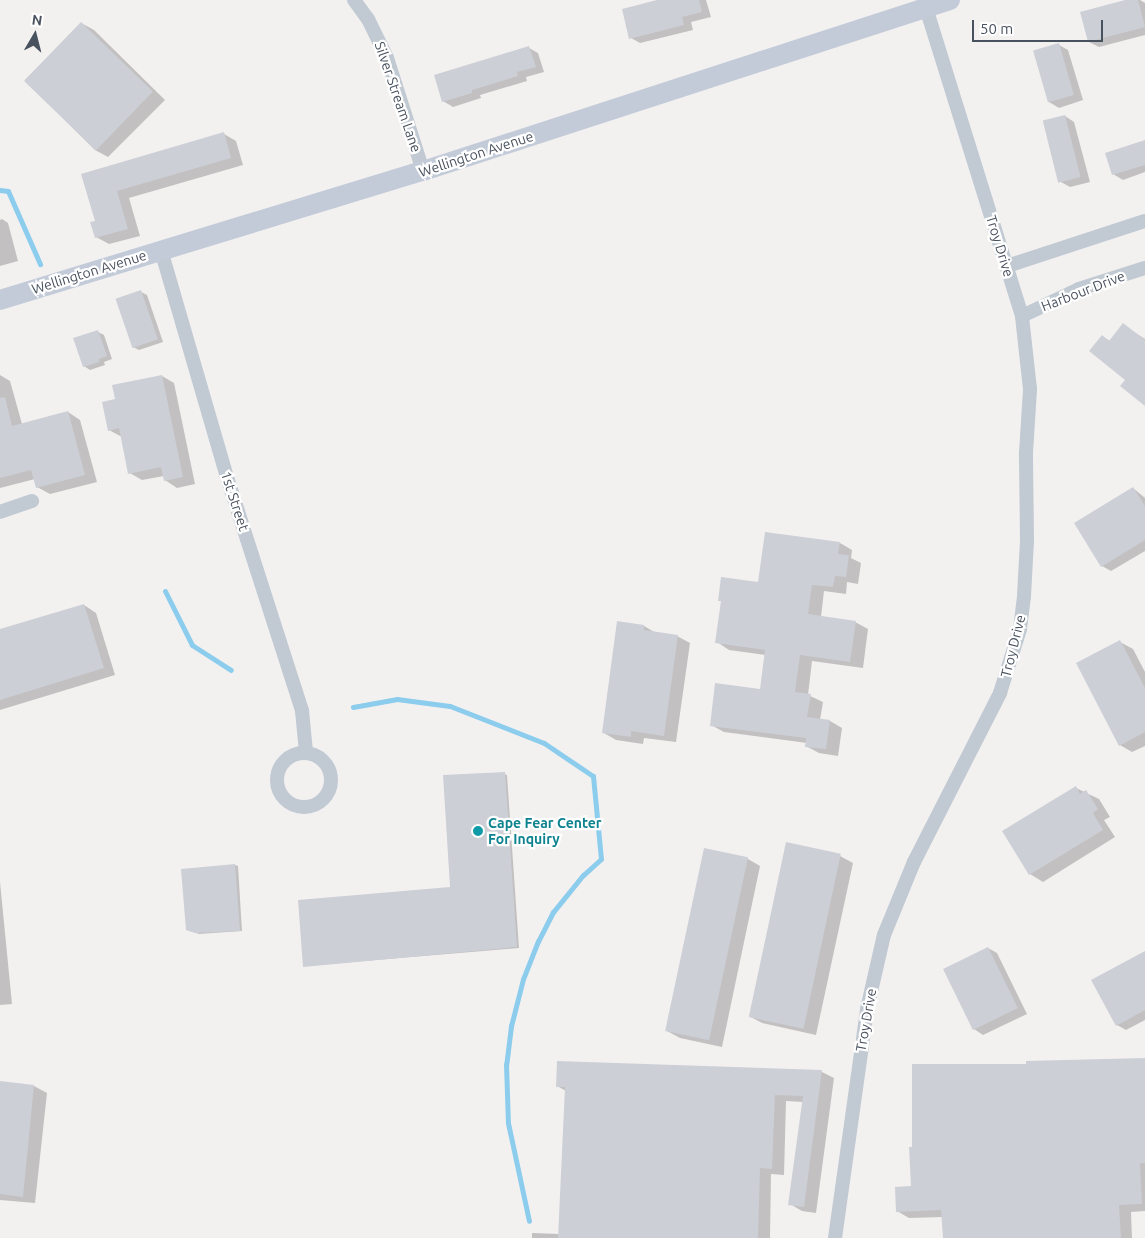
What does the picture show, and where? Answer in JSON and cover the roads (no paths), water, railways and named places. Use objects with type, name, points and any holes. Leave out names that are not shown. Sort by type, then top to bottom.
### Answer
[{"type":"street","name":"Silver Stream Lane","points":[[354,0],[368,19],[387,58],[424,171]]},
{"type":"street","name":"Wellington Avenue","points":[[0,300],[424,171],[950,0]]},
{"type":"street","name":"Troy Drive","points":[[835,1238],[866,1009],[884,935],[914,862],[1000,693],[1020,630],[1026,567],[1026,454],[1030,389],[1022,316],[926,8]]},
{"type":"street","points":[[1007,266],[1145,221]]},
{"type":"street","name":"1st Street","points":[[161,250],[226,472],[302,711],[306,752]]},
{"type":"street","name":"Harbour Drive","points":[[1022,316],[1079,289],[1145,268]]},
{"type":"street","points":[[0,512],[32,501]]},
{"type":"waterway","points":[[0,190],[8,191],[40,264]]},
{"type":"waterway","points":[[165,591],[192,645],[231,670]]},
{"type":"waterway","points":[[353,707],[397,699],[450,706],[544,743],[593,776],[601,859],[583,875],[553,912],[538,941],[523,979],[511,1026],[506,1064],[508,1123],[529,1221]]},
{"type":"place","name":"Cape Fear Center For Inquiry","points":[[478,831]]}]
